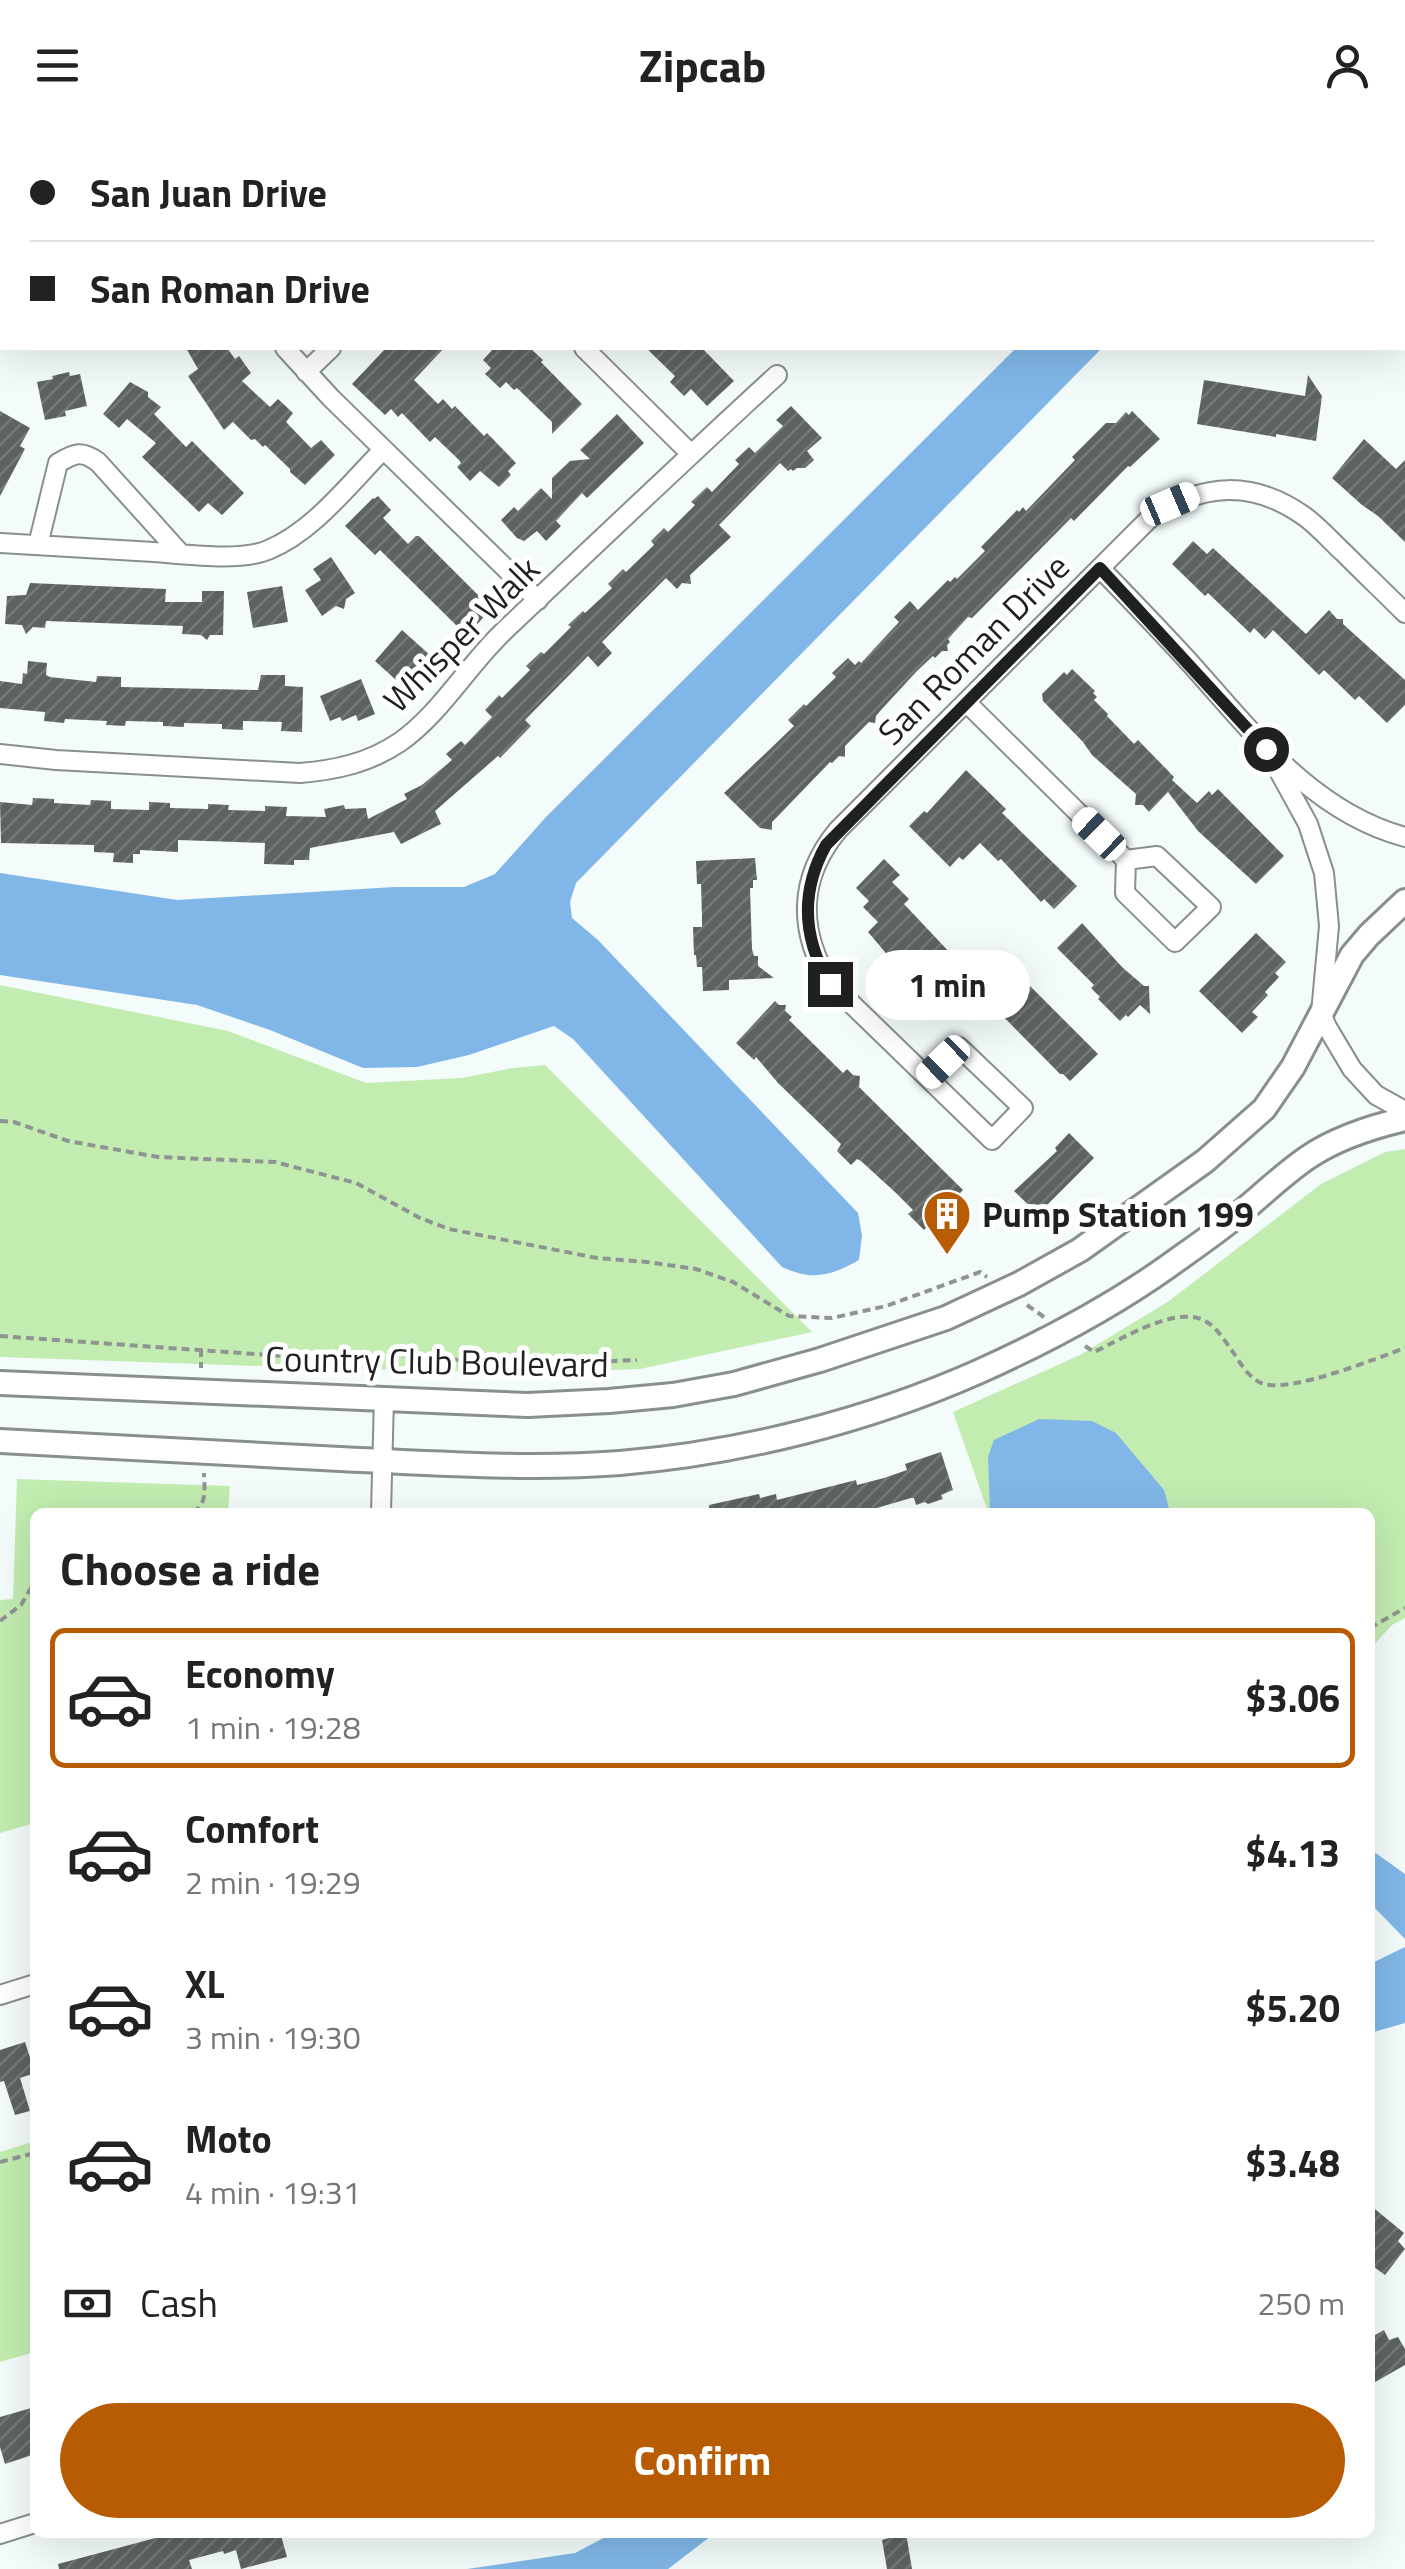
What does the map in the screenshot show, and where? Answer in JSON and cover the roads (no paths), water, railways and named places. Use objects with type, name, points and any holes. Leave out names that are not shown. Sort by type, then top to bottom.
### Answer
[{"type":"street","points":[[287,350],[538,600]]},
{"type":"street","points":[[306,372],[329,350]]},
{"type":"street","points":[[586,350],[691,454]]},
{"type":"street","name":"Whisper Walk","points":[[0,754],[300,773],[335,770],[369,760],[401,742],[428,718],[480,655],[777,375]]},
{"type":"street","points":[[0,542],[181,554],[265,552],[298,533],[383,450]]},
{"type":"street","points":[[38,545],[58,464],[78,454],[88,454],[181,554]]},
{"type":"street","name":"San Roman Drive","points":[[927,1077],[959,1047],[1023,1108],[992,1140],[830,984],[819,965],[807,925],[806,906],[815,864],[826,845],[1152,516],[1198,493],[1224,489],[1278,500],[1307,518],[1405,613]]},
{"type":"street","points":[[1100,568],[1266,749],[1320,796],[1356,818],[1405,837]]},
{"type":"street","points":[[966,702],[1126,860],[1125,893],[1175,942],[1210,907],[1157,856],[1126,860]]},
{"type":"street","points":[[1266,749],[1308,824],[1324,873],[1329,926],[1321,1013],[1352,1069],[1376,1094],[1405,1111]]},
{"type":"street","name":"Country Club Boulevard","points":[[0,1383],[528,1404],[609,1401],[734,1384],[946,1318],[1080,1250],[1205,1161],[1264,1110],[1293,1067],[1352,956],[1369,934],[1405,901]]},
{"type":"street","points":[[0,1441],[544,1466],[623,1462],[767,1440],[842,1421],[976,1373],[1062,1330],[1166,1268],[1308,1156],[1355,1133],[1405,1119]]},
{"type":"street","points":[[382,1508],[384,1398]]},
{"type":"street","points":[[0,1995],[30,1986]]},
{"type":"street","points":[[0,2534],[30,2524]]},
{"type":"water","points":[[1014,350],[1100,350],[576,883],[570,902],[572,918],[598,940],[858,1213],[862,1235],[859,1260],[821,1275],[782,1267],[573,1039],[554,1026],[469,1055],[417,1067],[363,1068],[197,1005],[0,975],[0,873],[177,900],[395,887],[464,887],[495,874],[546,817]]},
{"type":"water","points":[[1039,1419],[1092,1421],[1116,1433],[1164,1490],[1169,1508],[990,1508],[988,1457],[994,1440]]},
{"type":"water","points":[[1375,1853],[1405,1874],[1405,1939],[1375,1908]]},
{"type":"water","points":[[1405,1947],[1405,2023],[1375,2032],[1375,1962]]},
{"type":"water","points":[[604,2538],[708,2538],[668,2569],[467,2569],[575,2553]]},
{"type":"place","name":"Pump Station 199","points":[[947,1256]]}]
